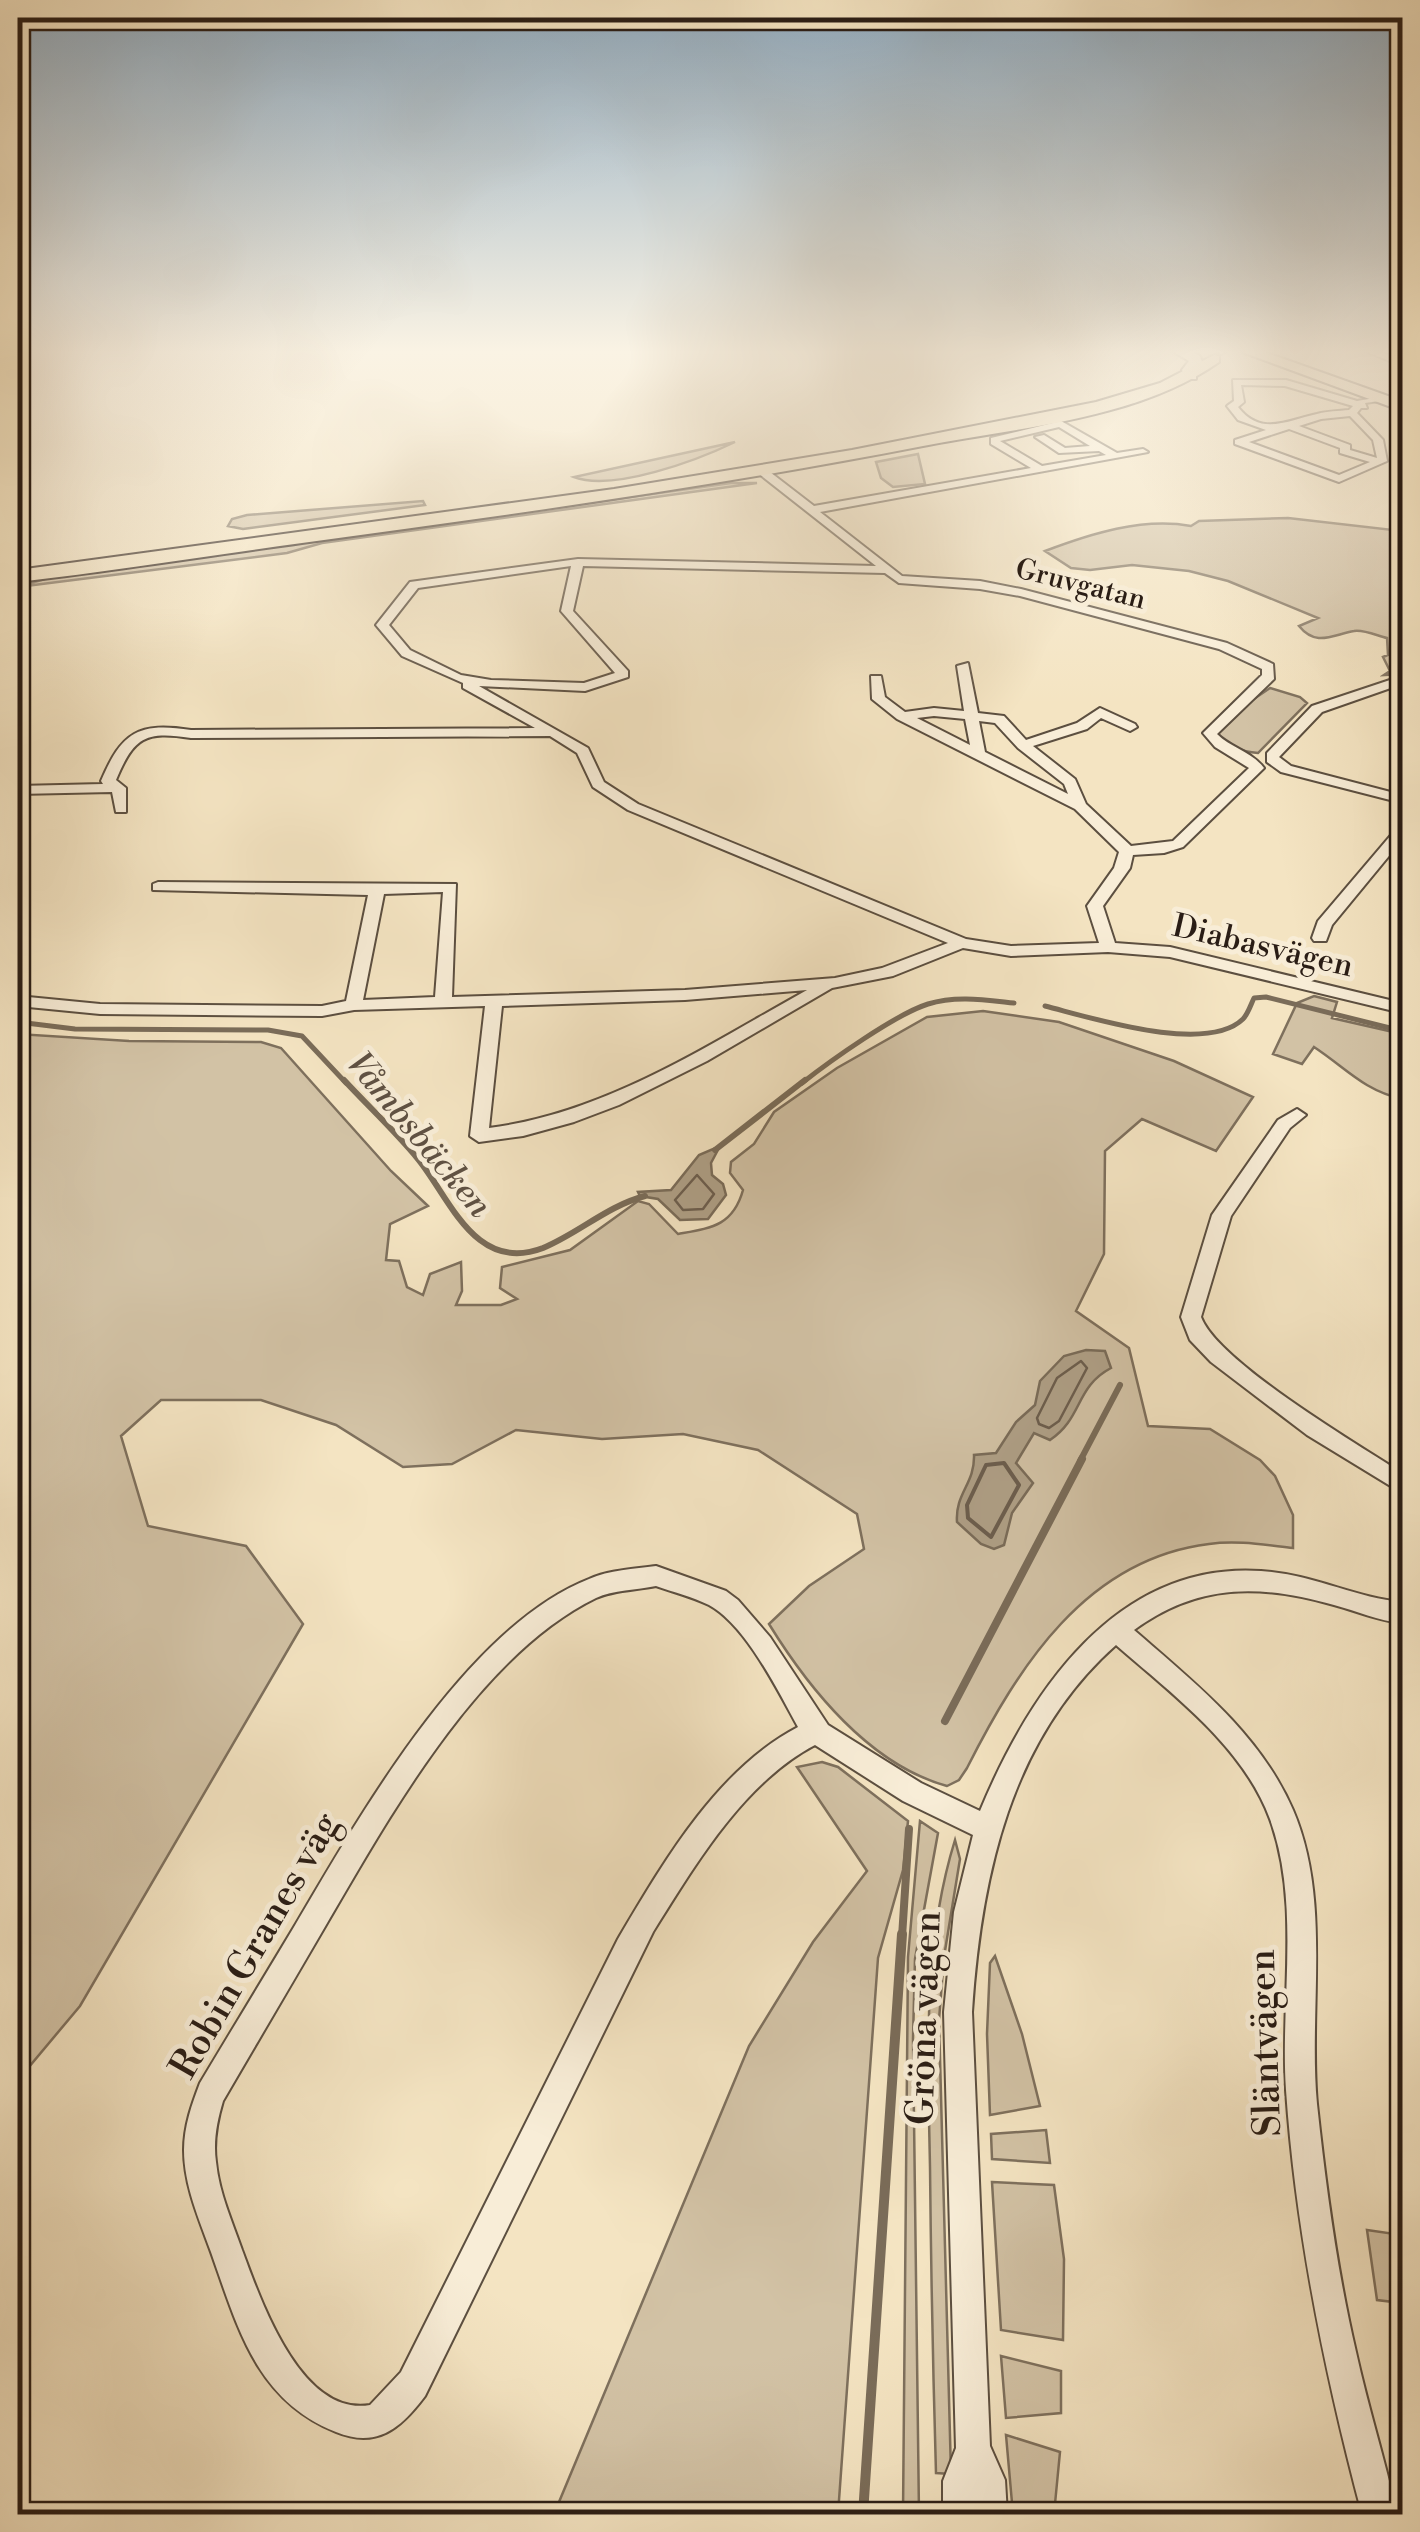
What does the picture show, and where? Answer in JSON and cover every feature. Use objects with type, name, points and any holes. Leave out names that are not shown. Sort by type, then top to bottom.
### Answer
[{"type":"main road","points":[[18,576],[777,467]]},
{"type":"street","points":[[1037,467],[1042,470]]},
{"type":"street","points":[[810,510],[1058,467]]},
{"type":"street","points":[[1306,467],[1339,479],[1368,467]]},
{"type":"street","name":"Gruvgatan","points":[[762,470],[884,570],[911,581],[980,585],[1021,593],[1199,640],[1268,667],[1268,676],[1210,733],[1213,740],[1256,764],[1252,775],[1178,844],[1127,852]]},
{"type":"street","points":[[578,562],[567,611],[623,674],[584,687],[490,684],[457,678],[406,654],[382,625],[414,585],[578,562],[884,570]]},
{"type":"street","points":[[962,666],[978,754]]},
{"type":"street","name":"Diabasvägen","points":[[457,678],[582,751],[598,784],[633,807],[962,943],[1011,951],[1108,947],[1201,958],[1402,1008]]},
{"type":"street","points":[[876,679],[879,699],[902,716],[1080,806],[1127,852],[1122,868],[1095,906],[1108,947]]},
{"type":"street","points":[[1402,680],[1318,709],[1274,752],[1274,762],[1402,799]]},
{"type":"street","points":[[902,716],[934,712],[1000,719],[1022,745],[1070,782],[1080,806]]},
{"type":"street","points":[[1022,745],[1082,726],[1100,712],[1130,726]]},
{"type":"street","points":[[121,809],[118,788],[108,781],[121,748],[132,737],[158,728],[192,734],[553,732]]},
{"type":"street","points":[[18,790],[118,788]]},
{"type":"street","points":[[1320,938],[1324,924],[1402,831]]},
{"type":"street","points":[[158,887],[452,887],[443,1002]]},
{"type":"street","points":[[354,1005],[376,890]]},
{"type":"street","points":[[18,1001],[100,1010],[322,1010],[354,1005],[685,995],[835,982],[887,972],[962,943]]},
{"type":"street","points":[[494,1000],[480,1136],[512,1134],[590,1114],[835,982]]},
{"type":"street","points":[[1296,1115],[1284,1124],[1222,1215],[1190,1317],[1197,1334],[1218,1356],[1315,1429],[1402,1484]]},
{"type":"street","name":"Robin Granes väg","points":[[816,1731],[786,1748],[740,1792],[664,1886],[628,1949],[413,2384],[392,2410],[364,2424],[336,2417],[306,2399],[282,2373],[263,2342],[237,2278],[205,2190],[199,2158],[201,2122],[211,2094],[350,1857],[435,1726],[504,1653],[567,1599],[600,1583],[638,1576],[682,1582],[715,1596],[736,1613],[816,1731],[838,1742],[885,1777],[956,1816],[988,1827]]},
{"type":"street","name":"Gröna vägen","points":[[990,2514],[988,2480],[974,2448],[958,2012],[960,1950],[968,1902],[1006,1774],[1030,1729],[1080,1662],[1142,1607],[1174,1594],[1215,1582],[1242,1581],[1318,1590],[1400,1615]]},
{"type":"street","name":"Släntvägen","points":[[1116,1629],[1220,1724],[1268,1786],[1289,1839],[1300,1908],[1299,2058],[1320,2255],[1343,2373],[1380,2514]]},
{"type":"street","name":"Gröna vägen","points":[[962,2514],[960,2481],[974,2448]]},
{"type":"shaded area","points":[[619,467],[671,467],[610,480],[574,477]]},
{"type":"shaded area","points":[[878,467],[921,467],[925,484],[893,487],[881,478]]},
{"type":"shaded area","points":[[731,483],[757,483],[322,543],[287,553],[18,587],[48,578]]},
{"type":"shaded area","points":[[423,501],[425,505],[243,529],[228,526],[232,519],[247,515]]},
{"type":"shaded area","points":[[1288,518],[1402,531],[1402,674],[1384,675],[1390,671],[1383,657],[1388,655],[1387,638],[1358,631],[1325,638],[1312,636],[1299,626],[1318,618],[1228,581],[1189,571],[1132,565],[1071,568],[1045,551],[1135,525],[1191,526],[1199,521]]},
{"type":"shaded area","points":[[1270,688],[1307,703],[1258,753],[1230,745],[1217,732]]},
{"type":"shaded area","points":[[1314,996],[1337,1002],[1332,1018],[1402,1034],[1402,1099],[1365,1084],[1314,1047],[1302,1064],[1273,1054],[1297,1003]]},
{"type":"shaded area","points":[[983,1011],[1059,1022],[1174,1061],[1253,1097],[1216,1151],[1142,1119],[1105,1151],[1104,1254],[1076,1311],[1129,1348],[1148,1426],[1210,1429],[1260,1460],[1275,1476],[1293,1515],[1293,1548],[1209,1544],[1165,1554],[1126,1571],[1061,1624],[1009,1692],[959,1780],[947,1786],[919,1776],[867,1743],[803,1674],[769,1624],[809,1586],[864,1549],[857,1514],[758,1450],[683,1434],[602,1439],[516,1430],[452,1464],[403,1467],[336,1425],[261,1400],[161,1400],[121,1436],[148,1526],[246,1546],[303,1624],[80,2006],[18,2080],[18,1034],[129,1041],[261,1042],[281,1048],[391,1171],[428,1206],[390,1224],[386,1260],[399,1261],[407,1287],[423,1295],[430,1274],[461,1262],[462,1291],[456,1305],[501,1305],[517,1299],[500,1288],[502,1267],[570,1250],[638,1201],[649,1204],[678,1234],[719,1223],[733,1211],[743,1190],[730,1173],[731,1162],[754,1144],[774,1112],[837,1068],[927,1017]]},
{"type":"shaded area","points":[[822,1762],[838,1767],[908,1821],[903,1870],[878,1958],[838,2514],[554,2514],[749,2046],[813,1942],[867,1871],[797,1767]]},
{"type":"shaded area","points":[[920,1821],[938,1833],[915,1959],[919,2514],[903,2514],[908,1957]]},
{"type":"shaded area","points":[[955,1840],[960,1859],[944,1957],[939,2020],[951,2474],[936,2473],[928,2044],[937,1920]]},
{"type":"shaded area","points":[[995,1956],[1022,2034],[1040,2106],[990,2115],[987,2034],[990,1963]]},
{"type":"shaded area","points":[[1046,2130],[1050,2163],[992,2159],[991,2134]]},
{"type":"shaded area","points":[[992,2182],[1054,2185],[1064,2259],[1063,2340],[1001,2330]]},
{"type":"shaded area","points":[[1367,2230],[1395,2234],[1402,2303],[1377,2300]]},
{"type":"shaded area","points":[[1001,2356],[1061,2371],[1061,2413],[1006,2418]]},
{"type":"shaded area","points":[[1006,2435],[1060,2452],[1054,2514],[1013,2514]]},
{"type":"water","points":[[720,1146],[711,1163],[712,1175],[723,1184],[726,1195],[708,1219],[680,1220],[658,1199],[640,1196],[638,1192],[671,1190],[699,1155]]},
{"type":"water","points":[[1086,1350],[1105,1351],[1111,1368],[1091,1384],[1061,1431],[1050,1440],[1034,1433],[1016,1463],[1033,1483],[1012,1513],[1004,1545],[994,1549],[981,1544],[957,1522],[974,1455],[996,1453],[1016,1422],[1035,1405],[1040,1381],[1064,1356]]},
{"type":"waterway","name":"Våmbsbäcken","points":[[1045,1006],[1147,1030],[1203,1034],[1226,1029],[1243,1019],[1254,998],[1266,997],[1402,1031]]},
{"type":"waterway","name":"Våmbsbäcken","points":[[802,1083],[881,1028],[928,1004],[960,999],[1014,1003]]},
{"type":"waterway","name":"Våmbsbäcken","points":[[18,1022],[75,1029],[268,1030],[302,1036],[346,1083]]},
{"type":"waterway","name":"Våmbsbäcken","points":[[344,1080],[418,1159],[467,1228],[499,1251],[519,1253],[543,1248],[618,1206],[645,1196]]},
{"type":"waterway","name":"Våmbsbäcken","points":[[715,1150],[805,1080]]},
{"type":"waterway","points":[[1080,1461],[1120,1385]]},
{"type":"waterway","points":[[945,1721],[1082,1459]]},
{"type":"waterway","points":[[902,1937],[909,1829]]},
{"type":"waterway","points":[[863,2514],[902,1934]]}]
